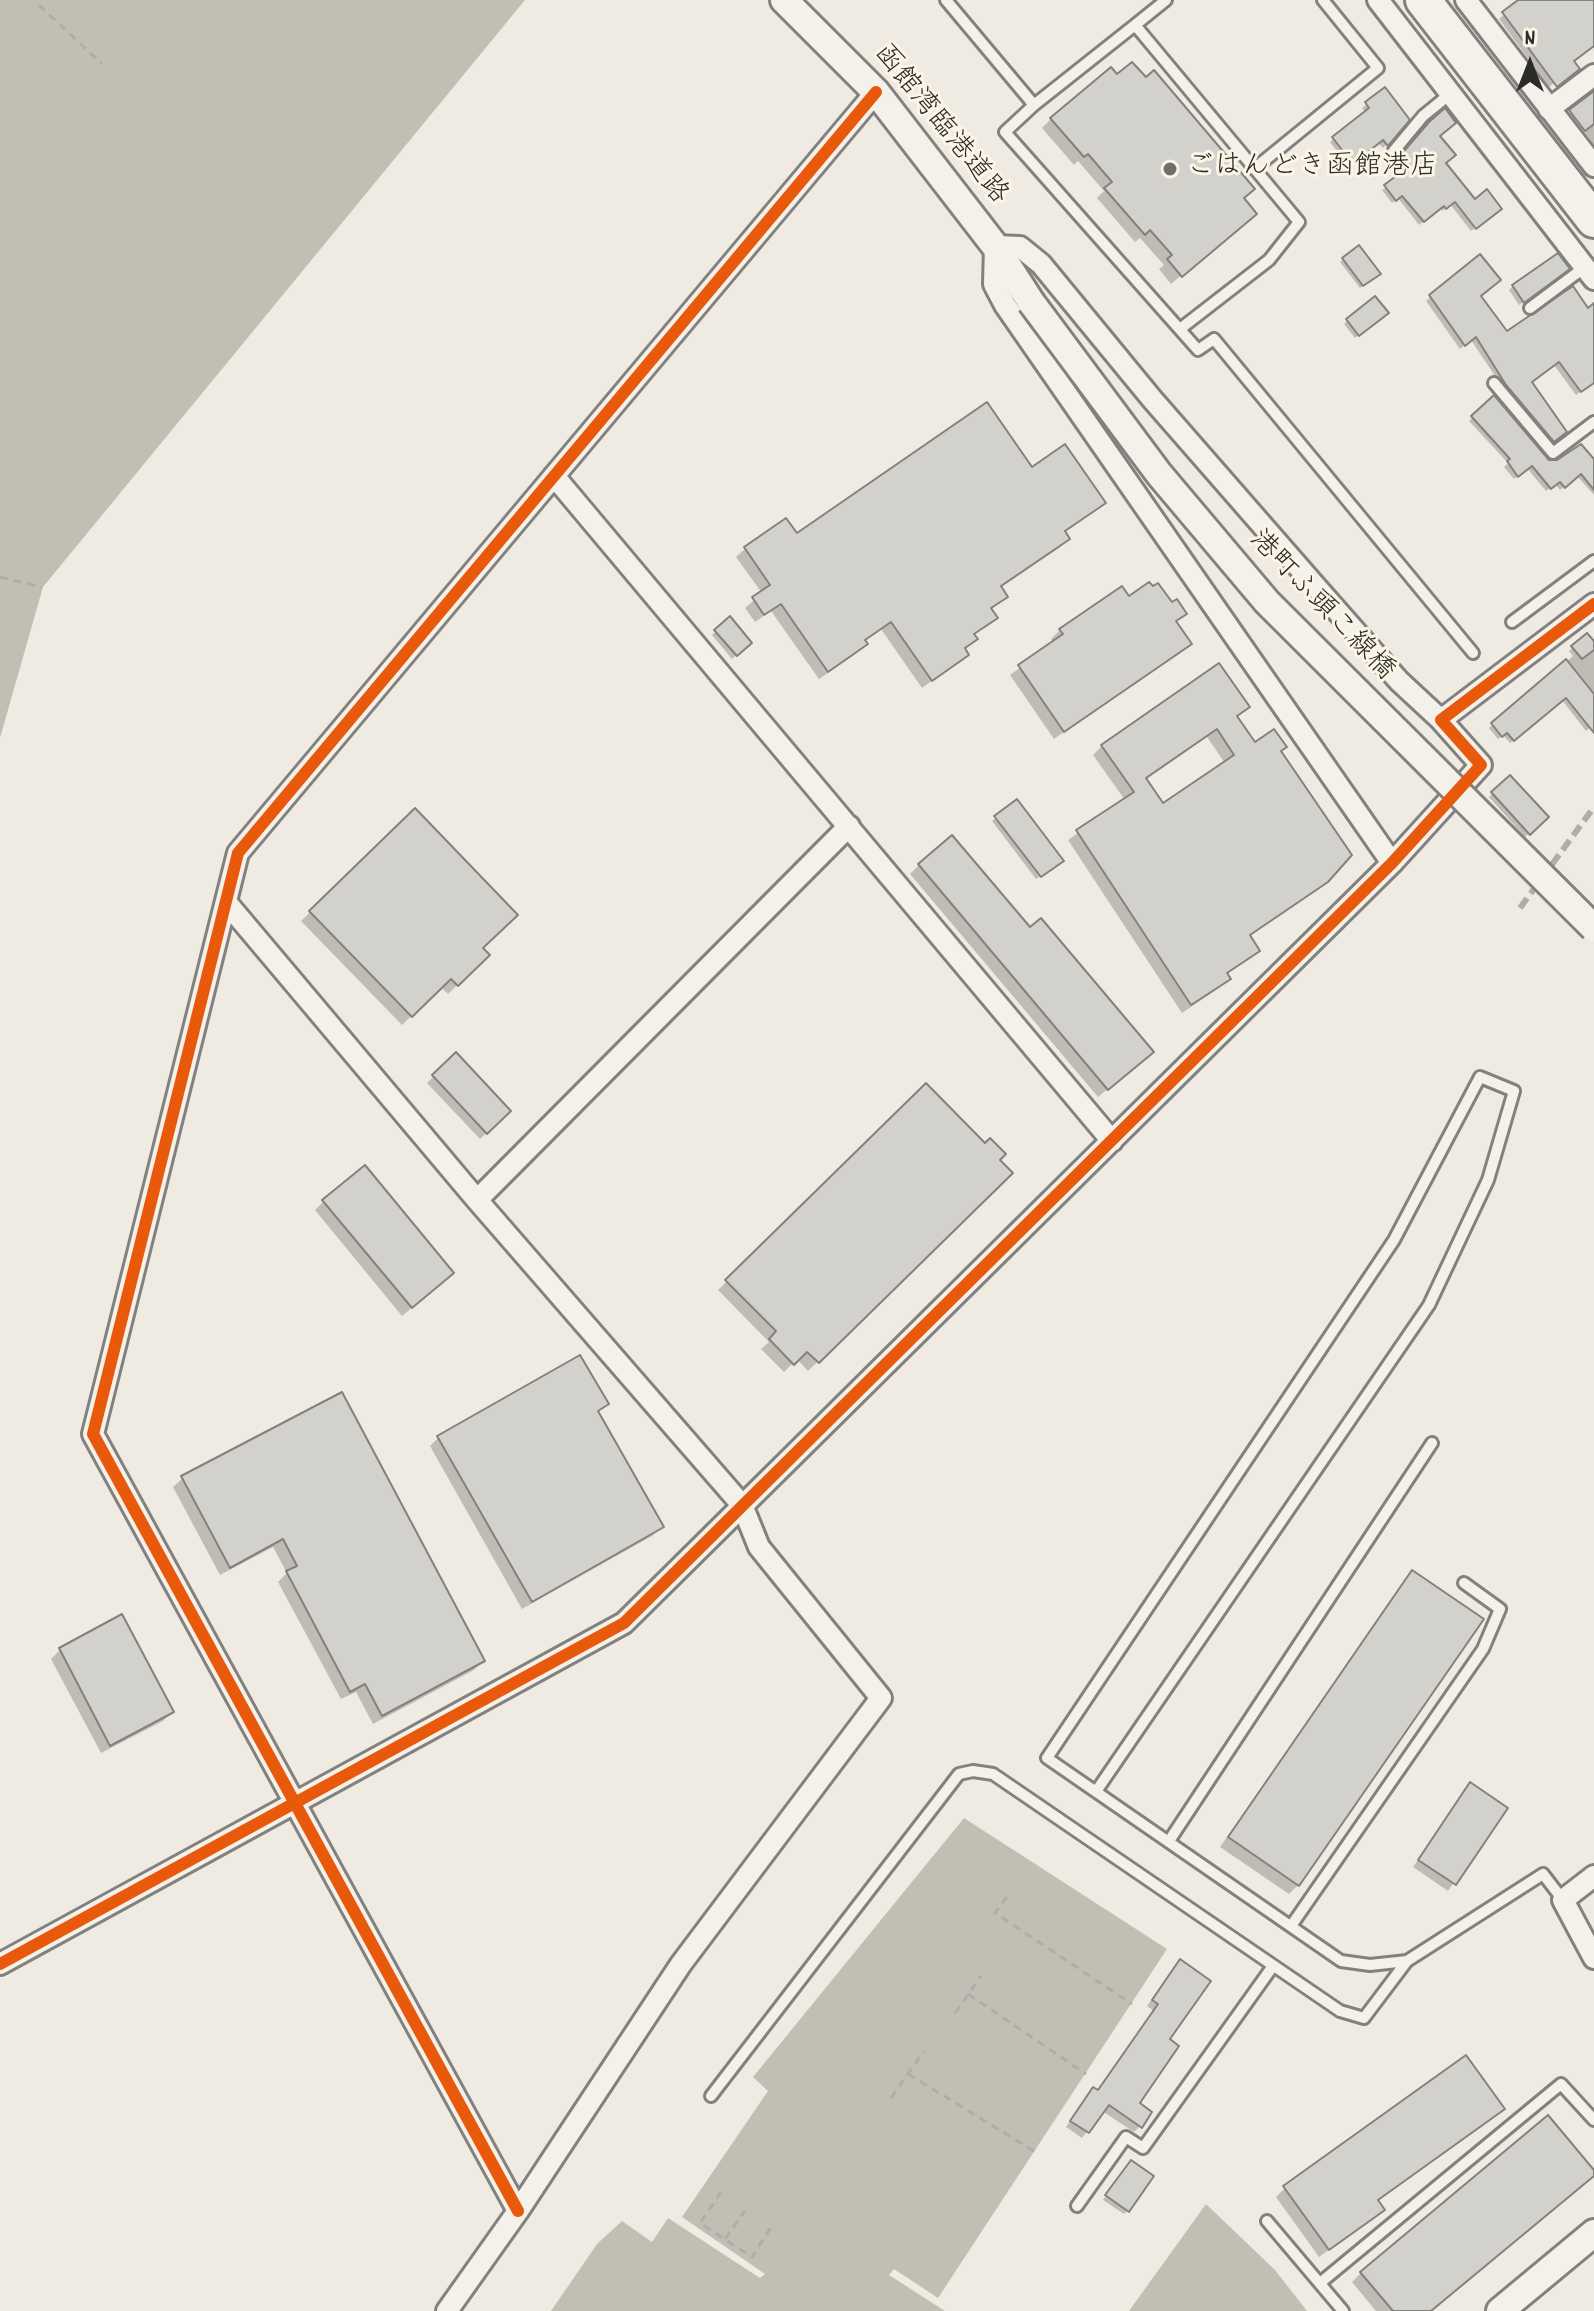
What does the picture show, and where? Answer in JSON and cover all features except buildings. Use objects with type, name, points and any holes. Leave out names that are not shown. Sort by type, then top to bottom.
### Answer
[{"type":"highway","points":[[1423,0],[1594,220]]},
{"type":"street","name":"函館湾臨港道路","points":[[784,0],[876,92],[995,246],[1031,302]]},
{"type":"street","points":[[1378,0],[1589,273]]},
{"type":"street","points":[[1466,0],[1594,166]]},
{"type":"street","points":[[1549,109],[1594,75]]},
{"type":"street","points":[[518,2211],[93,1434],[238,853],[876,92]]},
{"type":"street","points":[[0,1964],[624,1623],[1392,863],[1481,765],[1441,720],[1399,681],[1317,588],[1152,399],[1041,264],[1020,247],[995,246],[994,284],[1005,305],[1392,863]]},
{"type":"street","name":"港町ふ頭こ線橋","points":[[1031,302],[1159,474],[1267,602],[1594,928]]},
{"type":"street","points":[[554,476],[1112,1141]]},
{"type":"street","points":[[1441,720],[1594,604]]},
{"type":"street","points":[[477,1200],[849,826]]},
{"type":"street","points":[[226,902],[477,1200],[742,1505],[759,1547],[881,1698],[681,1964],[518,2211],[447,2311]]},
{"type":"street","points":[[1594,1876],[1563,1900],[1594,1958]]},
{"type":"street","points":[[1500,2311],[1594,2233]]},
{"type":"lane","points":[[946,0],[1034,105]]},
{"type":"lane","points":[[1166,0],[1034,105],[1005,132],[1198,350],[1214,339],[1473,653]]},
{"type":"lane","points":[[1254,169],[1378,68],[1323,0]]},
{"type":"lane","points":[[1135,25],[1299,222],[1269,260],[1180,329]]},
{"type":"lane","points":[[1393,152],[1423,116],[1450,94]]},
{"type":"lane","points":[[1530,308],[1589,273]]},
{"type":"lane","points":[[1494,383],[1553,453],[1594,422]]},
{"type":"lane","points":[[1512,622],[1594,561]]},
{"type":"lane","points":[[1097,1790],[1429,1305],[1488,1180],[1514,1091],[1480,1077],[1394,1240],[1047,1758],[1341,1961],[1370,1965],[1407,1961]]},
{"type":"lane","points":[[1169,1841],[1432,1443]]},
{"type":"lane","points":[[1291,1926],[1483,1649],[1500,1609],[1464,1583]]},
{"type":"lane","points":[[711,2096],[959,1774],[973,1771],[993,1774],[1340,2011],[1364,2018],[1407,1961],[1543,1874],[1563,1900]]},
{"type":"lane","points":[[1077,2206],[1126,2137],[1143,2148],[1273,1966]]},
{"type":"lane","points":[[1320,2283],[1561,2084],[1594,2120]]},
{"type":"lane","points":[[1267,2221],[1343,2311]]},
{"type":"path","points":[[39,5],[102,64]]},
{"type":"path","points":[[0,577],[42,587]]},
{"type":"path","points":[[1007,1897],[995,1913],[1132,2004]]},
{"type":"path","points":[[955,2013],[981,1976]]},
{"type":"path","points":[[968,1994],[1086,2074]]},
{"type":"path","points":[[891,2098],[924,2051]]},
{"type":"path","points":[[908,2074],[1034,2151]]},
{"type":"path","points":[[721,2192],[700,2223],[752,2257],[773,2224]]},
{"type":"path","points":[[725,2239],[745,2211]]},
{"type":"shaded area","points":[[0,0],[525,0],[43,587],[0,738]]},
{"type":"shaded area","points":[[964,1818],[1167,1949],[938,2298],[894,2269],[889,2275],[945,2311],[551,2311],[597,2244],[622,2221],[652,2242],[668,2218],[760,2278],[765,2274],[682,2217],[768,2091],[753,2077]]},
{"type":"shaded area","points":[[1206,2204],[1275,2270],[1307,2311],[1129,2311]]},
{"type":"railway","points":[[1520,908],[1594,807]]},
{"type":"cycle path","points":[[518,2211],[93,1434],[238,853],[876,92]]},
{"type":"cycle path","points":[[0,1964],[624,1623],[1392,863],[1481,765],[1441,720],[1594,604]]},
{"type":"place","name":"ごはんどき函館港店","points":[[1170,169]]}]
